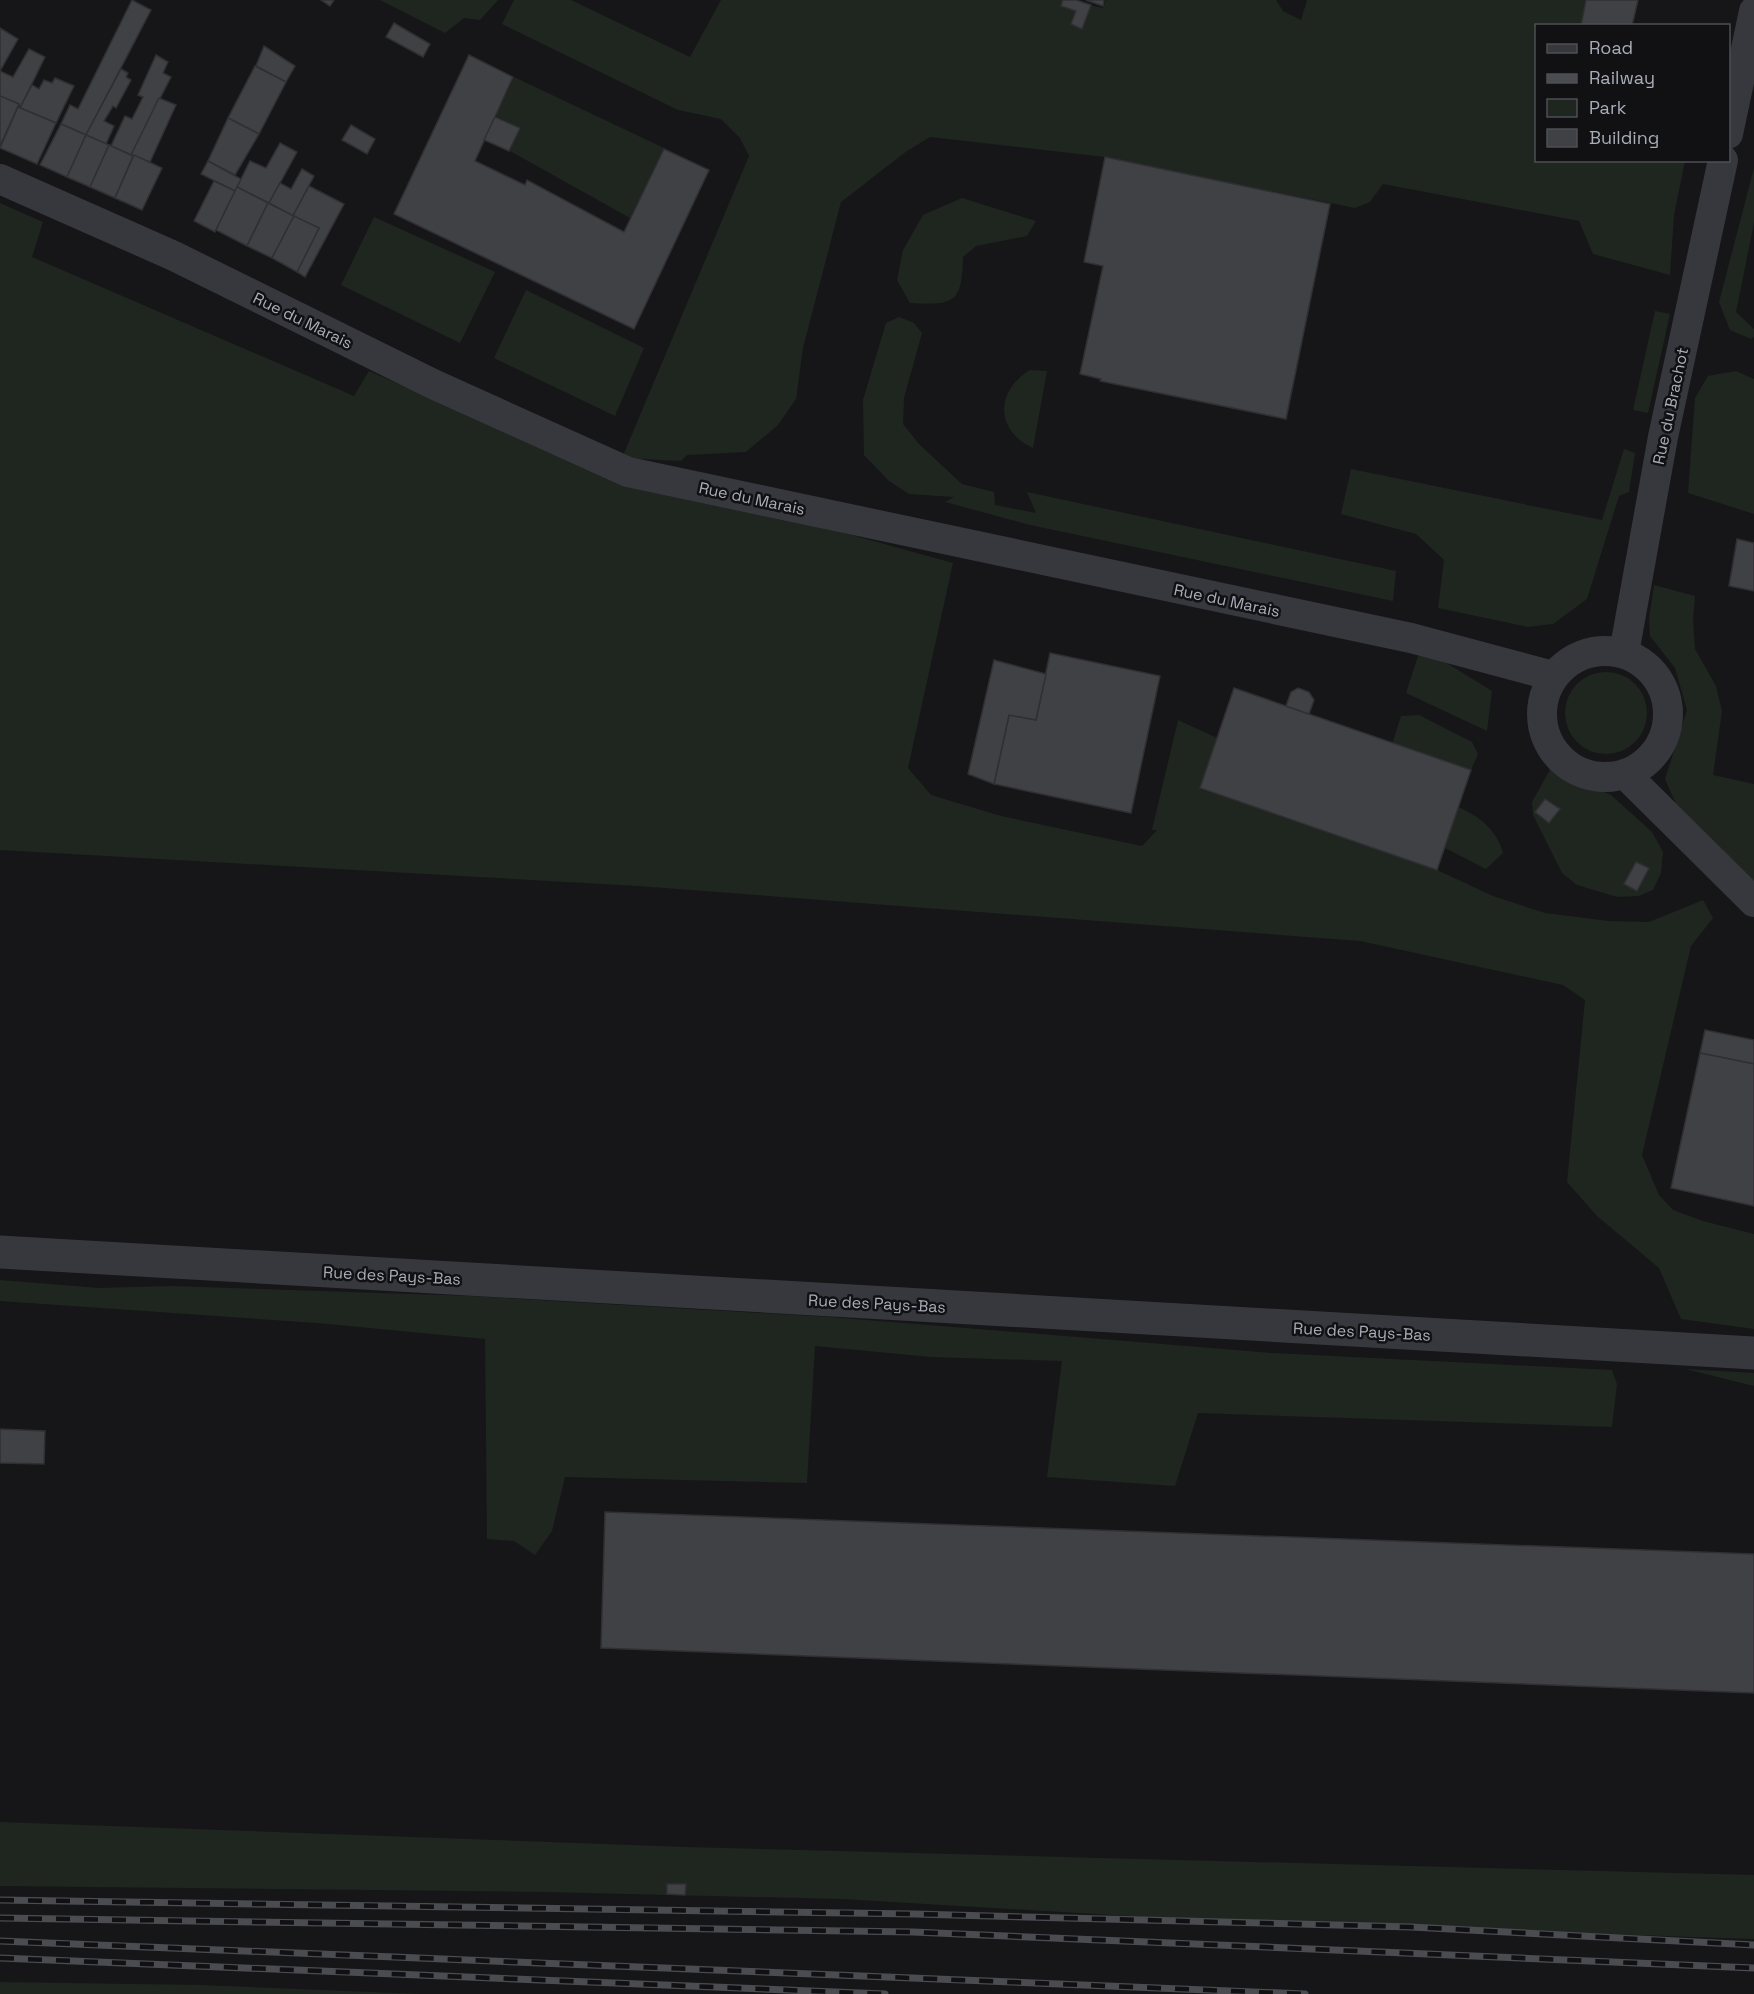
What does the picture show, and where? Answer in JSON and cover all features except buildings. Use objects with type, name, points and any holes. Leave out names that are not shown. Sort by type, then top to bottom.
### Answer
[{"type":"street","points":[[1730,124],[1754,10]]},
{"type":"street","name":"Rue du Brachot","points":[[1624,653],[1663,437],[1723,162]]},
{"type":"street","name":"Rue du Marais","points":[[0,179],[174,256],[433,384],[628,472],[1411,638],[1553,676]]},
{"type":"street","points":[[1607,650],[1624,653],[1641,661],[1654,672],[1663,688],[1669,705],[1669,723],[1664,740],[1654,755],[1641,766],[1626,774],[1606,778],[1588,775],[1570,767],[1556,754],[1546,738],[1542,720],[1543,701],[1553,676],[1574,658],[1590,652],[1607,650]]},
{"type":"street","points":[[1626,774],[1754,902]]},
{"type":"street","name":"Rue des Pays-Bas","points":[[0,1252],[1754,1353]]},
{"type":"green space","points":[[380,0],[498,0],[480,20],[464,18],[445,33]]},
{"type":"green space","points":[[514,0],[571,0],[690,57],[721,0],[1069,0],[1103,8],[1106,0],[1276,0],[1283,11],[1301,20],[1307,0],[1586,0],[1581,24],[1535,24],[1535,162],[1685,162],[1674,215],[1670,275],[1593,254],[1579,221],[1383,184],[1370,202],[1355,208],[1105,157],[930,137],[907,151],[841,202],[803,348],[796,399],[778,425],[746,452],[687,455],[681,461],[622,458],[749,156],[740,138],[721,119],[678,110],[502,24]]},
{"type":"green space","points":[[514,77],[664,148],[630,218],[510,151],[519,128],[496,116]]},
{"type":"green space","points":[[1754,168],[1754,223],[1736,312],[1754,329],[1754,337],[1751,339],[1730,330],[1719,302]]},
{"type":"green space","points":[[962,198],[1036,221],[1027,236],[976,246],[963,257],[960,284],[953,298],[946,302],[910,303],[897,280],[903,250],[923,215]]},
{"type":"green space","points":[[0,203],[43,222],[32,257],[354,396],[369,371],[612,476],[830,529],[953,563],[908,768],[931,795],[1001,816],[1142,846],[1157,830],[1152,830],[1178,720],[1217,738],[1200,789],[1437,870],[1493,896],[1545,913],[1609,921],[1649,922],[1703,900],[1713,918],[1691,946],[1642,1155],[1659,1195],[1673,1210],[1703,1221],[1754,1234],[1754,1329],[1681,1319],[1659,1268],[1597,1216],[1567,1182],[1585,1000],[1563,985],[1360,941],[638,886],[0,850]]},
{"type":"green space","points":[[374,217],[495,272],[460,343],[341,285]]},
{"type":"green space","points":[[526,290],[644,348],[615,416],[494,358]]},
{"type":"green space","points":[[1655,311],[1670,314],[1648,413],[1633,410]]},
{"type":"green space","points":[[899,317],[914,323],[922,333],[904,398],[903,424],[919,444],[962,484],[994,492],[995,505],[1036,513],[1027,492],[1396,571],[1393,601],[1030,525],[945,502],[954,497],[909,494],[889,481],[864,455],[863,400],[886,323]]},
{"type":"green space","points":[[1030,370],[1047,371],[1033,448],[1012,432],[1006,421],[1004,410],[1010,389]]},
{"type":"green space","points":[[1736,371],[1754,379],[1754,514],[1688,493],[1695,398],[1708,376]]},
{"type":"green space","points":[[1624,449],[1635,453],[1629,492],[1619,496],[1587,599],[1553,624],[1528,627],[1438,608],[1444,560],[1416,534],[1341,514],[1351,469],[1602,520]]},
{"type":"green space","points":[[1654,585],[1695,596],[1693,619],[1695,649],[1716,686],[1722,711],[1713,775],[1754,784],[1754,882],[1676,804],[1665,779],[1687,710],[1675,668],[1650,636],[1649,619]]},
{"type":"green space","points":[[1432,654],[1492,691],[1487,731],[1406,693],[1418,656]]},
{"type":"green space","points":[[1606,672],[1622,675],[1635,684],[1644,697],[1647,713],[1644,729],[1635,742],[1622,751],[1606,754],[1590,751],[1577,742],[1568,729],[1565,713],[1568,697],[1577,684],[1590,675]]},
{"type":"green space","points":[[1419,715],[1472,742],[1478,754],[1471,770],[1392,744],[1401,716]]},
{"type":"green space","points":[[1551,768],[1611,795],[1652,832],[1663,852],[1661,873],[1653,890],[1639,896],[1617,897],[1577,885],[1562,873],[1533,815],[1532,802]]},
{"type":"green space","points":[[1458,807],[1486,825],[1497,838],[1503,853],[1486,869],[1445,848]]},
{"type":"green space","points":[[0,1280],[99,1288],[170,1286],[471,1296],[830,1317],[1273,1353],[1612,1370],[1617,1384],[1612,1427],[1198,1413],[1175,1486],[1047,1477],[1062,1361],[931,1357],[815,1346],[807,1483],[565,1477],[552,1531],[535,1555],[514,1541],[487,1539],[485,1339],[317,1323],[0,1301]]},
{"type":"green space","points":[[1685,1369],[1754,1373],[1754,1386]]},
{"type":"green space","points":[[0,1822],[685,1847],[1754,1875],[1754,1939],[1230,1922],[843,1899],[545,1892],[0,1886]]},
{"type":"green space","points":[[0,1982],[201,1985],[421,1994],[0,1994]]},
{"type":"railway","points":[[0,1900],[915,1914],[1411,1927],[1754,1945]]},
{"type":"railway","points":[[0,1918],[913,1932],[1754,1968]]},
{"type":"railway","points":[[0,1941],[1305,1994]]},
{"type":"railway","points":[[0,1958],[885,1994]]}]
